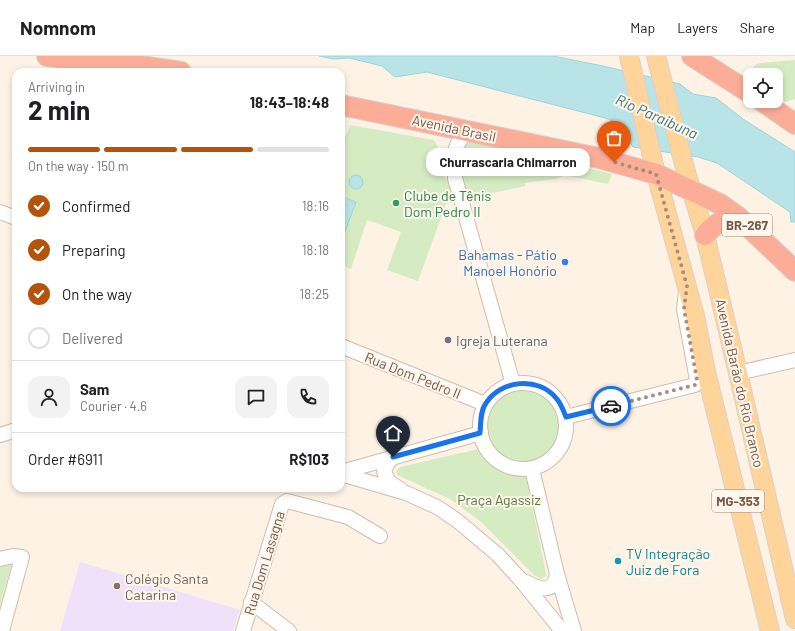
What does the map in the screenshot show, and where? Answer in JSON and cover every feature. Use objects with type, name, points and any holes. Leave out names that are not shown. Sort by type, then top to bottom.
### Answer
[{"type":"highway","points":[[47,56],[154,68]]},
{"type":"highway","points":[[692,56],[743,89]]},
{"type":"highway","name":"Avenida Brasil","points":[[345,106],[599,158],[656,174],[689,181],[738,217],[795,271]]},
{"type":"highway","points":[[772,108],[795,124]]},
{"type":"highway","points":[[705,236],[714,225],[724,219],[738,217]]},
{"type":"main road","name":"Avenida Barão do Rio Branco","points":[[629,56],[656,174],[695,316],[708,378],[770,631]]},
{"type":"main road","name":"Avenida Barão do Rio Branco","points":[[657,59],[705,236],[795,619]]},
{"type":"street","points":[[469,131],[458,141],[454,150],[455,178],[513,384]]},
{"type":"street","points":[[0,212],[12,216]]},
{"type":"street","points":[[566,417],[695,385],[697,380],[684,309],[687,286]]},
{"type":"street","name":"Rua Dom Pedro II","points":[[345,348],[485,404]]},
{"type":"street","points":[[738,373],[795,360]]},
{"type":"street","points":[[524,383],[536,385],[546,389],[562,406],[566,417],[566,436],[563,445],[557,454],[542,466],[517,469],[502,464],[490,454],[482,441],[480,433],[481,419],[485,404],[500,390],[513,384],[524,383]]},
{"type":"street","points":[[0,435],[12,431]]},
{"type":"street","points":[[345,472],[480,433]]},
{"type":"street","points":[[393,457],[384,469],[385,475],[389,482],[406,493]]},
{"type":"street","points":[[532,468],[557,574],[574,631]]},
{"type":"street","points":[[345,474],[406,493],[437,507],[459,522],[498,555],[562,631]]},
{"type":"street","name":"Rua Dom Lasagna","points":[[243,631],[282,504],[287,501],[348,518],[380,536]]},
{"type":"street","points":[[0,559],[13,556],[22,557],[2,631]]},
{"type":"street","points":[[520,580],[537,588],[546,588],[554,583],[557,574]]},
{"type":"street","points":[[251,602],[289,631]]},
{"type":"shaded area","name":"Colégio Santa Catarina","points":[[80,562],[240,610],[233,631],[60,631]]},
{"type":"green space","points":[[795,60],[795,99],[785,102],[783,100],[783,68],[754,68],[755,65],[760,63]]},
{"type":"green space","name":"Clube de Tênis Dom Pedro II","points":[[350,125],[434,140],[438,148],[439,155],[437,171],[448,181],[456,202],[446,204],[418,281],[387,270],[401,232],[367,220],[351,269],[345,267],[345,139]]},
{"type":"green space","points":[[469,137],[612,174],[608,184],[565,175],[556,179],[525,183],[525,186],[465,199],[458,177],[458,146]]},
{"type":"green space","name":"Praça Agassiz","points":[[530,381],[553,389],[561,397],[571,418],[572,430],[570,441],[565,451],[558,460],[548,467],[527,473],[526,476],[546,573],[546,576],[541,579],[535,576],[480,521],[450,499],[397,475],[397,470],[400,467],[483,448],[491,457],[482,441],[480,422],[482,413],[490,397],[497,390],[517,382]],"holes":[[[494,460],[509,469],[520,473],[504,468]]]},
{"type":"green space","points":[[13,559],[0,605],[0,562]]},
{"type":"water","name":"Rio Paraibuna","points":[[319,56],[553,56],[680,84],[693,94],[716,98],[743,119],[795,152],[795,222],[791,222],[790,212],[717,163],[698,157],[633,147],[618,125],[609,119],[427,72],[395,77],[382,66],[349,58],[333,59]]},
{"type":"water","points":[[356,175],[361,177],[363,182],[361,187],[356,189],[351,187],[349,182],[351,177]]},
{"type":"water","points":[[345,198],[356,202],[345,231]]},
{"type":"way so far","points":[[611,406],[695,385],[697,380],[684,309],[687,286],[656,174],[614,162]]},
{"type":"place","name":"Churrascaria Chimarron","points":[[614,162]]},
{"type":"place","name":"Clube de Tênis Dom Pedro II","points":[[396,203]]},
{"type":"place","name":"Bahamas - Pátio Manoel Honório","points":[[565,262]]},
{"type":"place","name":"Igreja Luterana","points":[[448,340]]},
{"type":"place","name":"TV Integração Juiz de Fora","points":[[618,561]]},
{"type":"place","name":"Colégio Santa Catarina","points":[[117,586]]},
{"type":"route","points":[[393,457],[480,433],[481,419],[485,404],[494,394],[513,384],[524,383],[536,385],[546,389],[562,406],[566,417],[611,406]]}]
